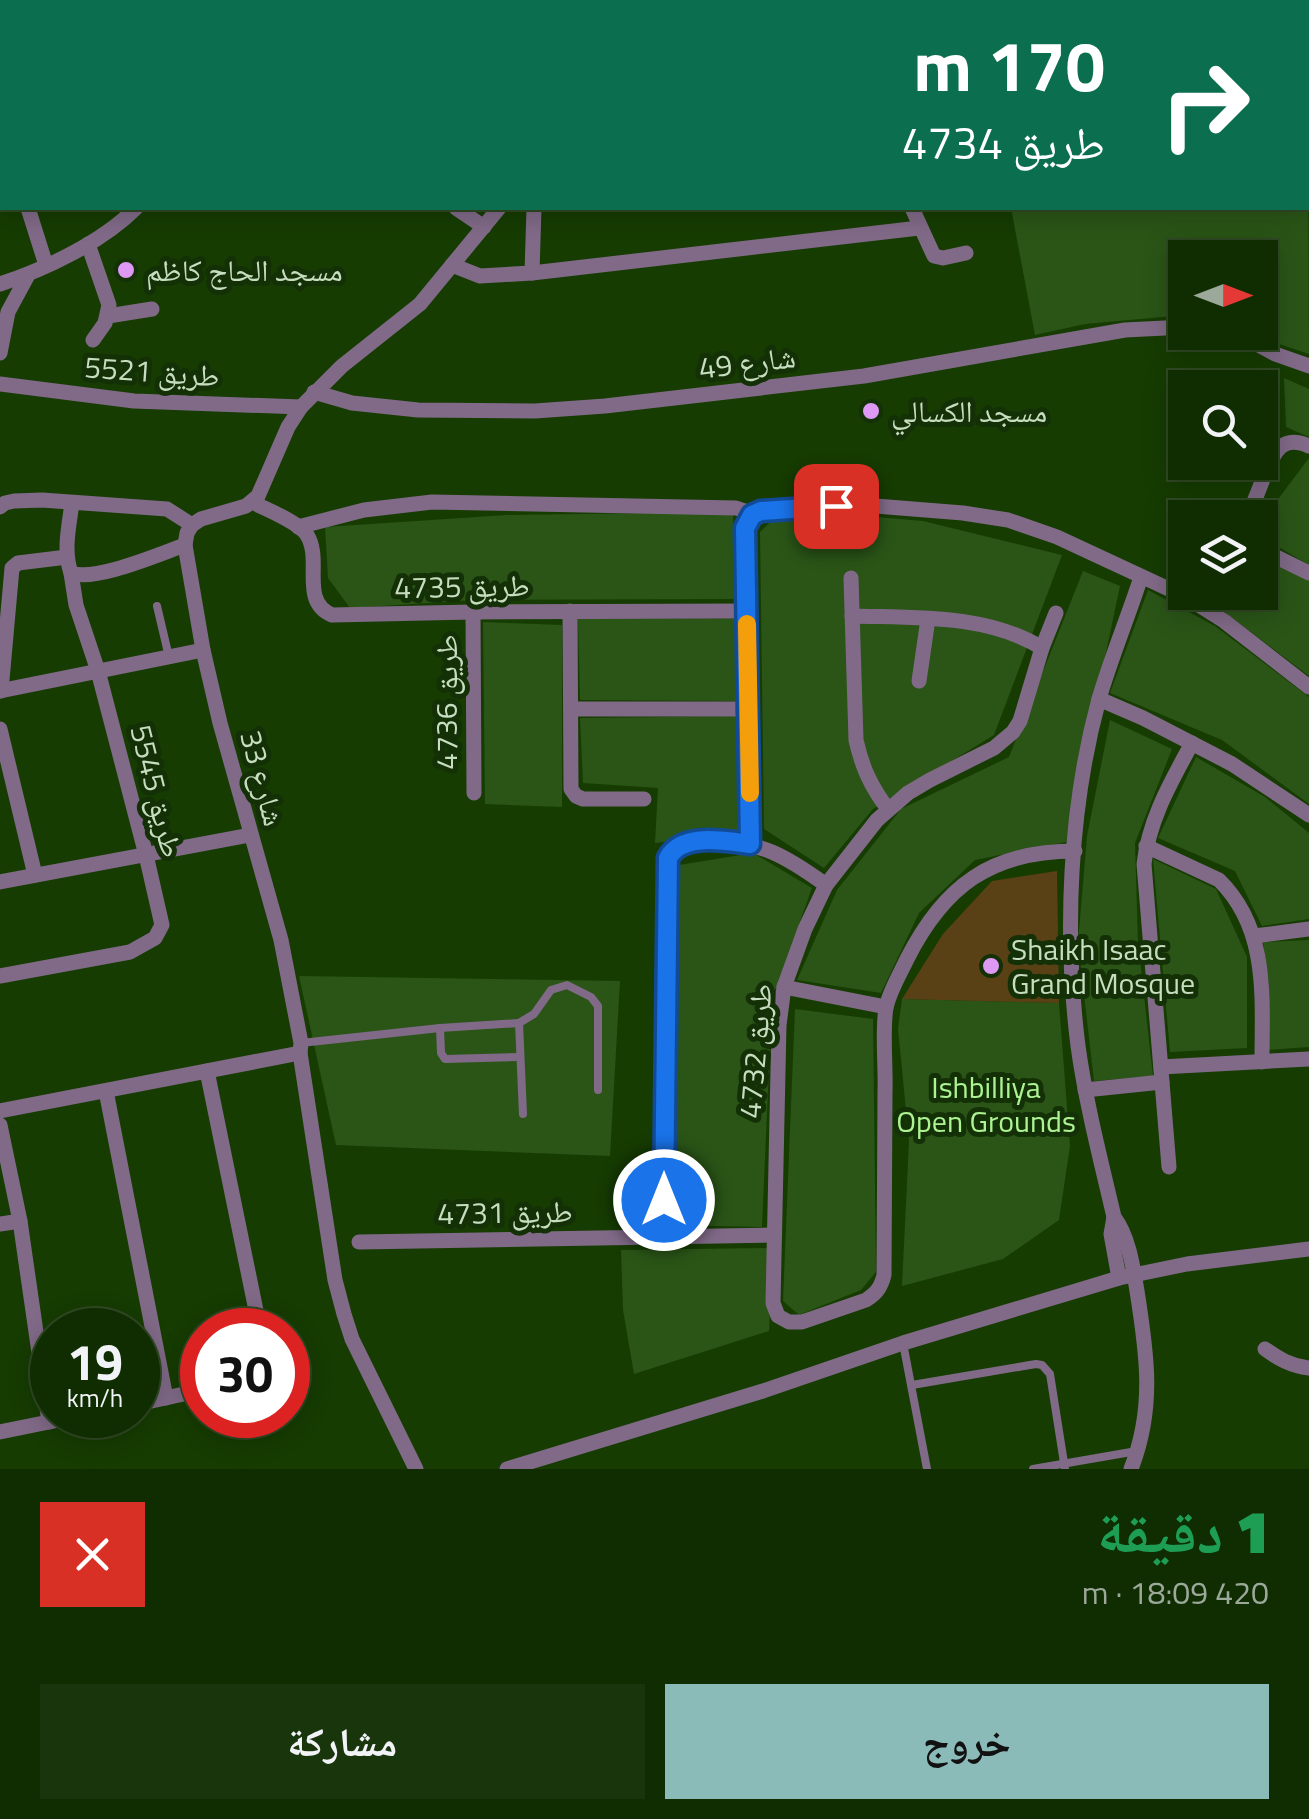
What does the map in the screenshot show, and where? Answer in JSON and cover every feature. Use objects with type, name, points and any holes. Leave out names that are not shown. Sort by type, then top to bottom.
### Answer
[{"type":"street","points":[[29,210],[46,265]]},
{"type":"street","points":[[0,284],[88,244],[134,210]]},
{"type":"street","points":[[0,507],[14,500],[167,509],[192,525],[246,506],[263,490],[288,427],[301,406],[342,366],[420,304],[492,217],[464,210]]},
{"type":"street","points":[[532,273],[534,210]]},
{"type":"street","points":[[913,210],[934,256],[966,253]]},
{"type":"street","points":[[452,266],[480,276],[532,273],[920,228]]},
{"type":"street","points":[[88,244],[108,299],[108,316],[93,340]]},
{"type":"street","points":[[0,353],[4,304],[28,274]]},
{"type":"street","points":[[108,316],[152,310]]},
{"type":"street","name":"شارع 49","points":[[314,392],[352,403],[418,410],[535,411],[605,406],[864,376],[1125,330],[1168,328]]},
{"type":"street","points":[[1268,350],[1309,366]]},
{"type":"street","name":"طريق 5521","points":[[0,384],[134,401],[301,406]]},
{"type":"street","points":[[1254,500],[1274,452],[1287,444],[1309,446]]},
{"type":"street","points":[[252,502],[298,527],[364,510],[432,502],[736,508],[750,521]]},
{"type":"street","name":"طريق 5545","points":[[0,976],[130,952],[155,938],[162,925],[98,671],[76,605],[70,565],[72,503]]},
{"type":"street","points":[[750,844],[747,611],[750,521],[761,511],[863,504],[963,512],[1008,520],[1057,537],[1168,589]]},
{"type":"street","name":"شارع 33","points":[[192,525],[185,546],[203,650],[281,940],[335,1280],[352,1339],[416,1469]]},
{"type":"street","name":"طريق 4735","points":[[298,527],[310,540],[314,595],[324,612],[339,617],[474,612],[747,611]]},
{"type":"street","points":[[185,546],[78,576],[70,565],[18,563],[12,568],[0,691],[203,650]]},
{"type":"street","points":[[1278,558],[1309,573]]},
{"type":"street","points":[[1131,1469],[1146,1409],[1146,1348],[1126,1276],[1123,1231],[1114,1217],[1085,1090],[1071,961],[1071,908],[1083,777],[1100,699],[1142,577]]},
{"type":"street","points":[[851,578],[856,740],[867,777],[888,809]]},
{"type":"street","points":[[1207,610],[1309,687]]},
{"type":"street","name":"طريق 4736","points":[[474,612],[474,793]]},
{"type":"street","points":[[570,612],[571,789],[584,799],[644,799]]},
{"type":"street","name":"طريق 4732","points":[[886,1007],[881,1285],[866,1300],[802,1322],[789,1322],[778,1316],[773,1303],[779,1042],[784,987],[805,929],[826,885],[888,809],[930,780],[1005,741],[1020,721],[1056,612]]},
{"type":"street","points":[[852,616],[1000,628],[1042,648]]},
{"type":"street","points":[[920,680],[928,620]]},
{"type":"street","points":[[1100,699],[1232,764],[1309,814]]},
{"type":"street","points":[[572,708],[749,709]]},
{"type":"street","points":[[0,729],[6,777],[36,875]]},
{"type":"street","points":[[1169,1167],[1144,882],[1146,846],[1156,813],[1192,742]]},
{"type":"street","points":[[0,882],[250,835]]},
{"type":"street","points":[[664,1236],[668,858],[672,850],[689,842],[750,844],[782,856],[826,885]]},
{"type":"street","points":[[1146,846],[1218,880],[1227,888],[1254,936],[1262,982],[1262,1062]]},
{"type":"street","points":[[784,987],[886,1007],[918,937],[942,905],[970,879],[1020,856],[1074,851]]},
{"type":"street","points":[[1254,936],[1309,929]]},
{"type":"street","points":[[0,1111],[206,1072],[301,1048]]},
{"type":"street","points":[[1085,1090],[1162,1074],[1309,1059]]},
{"type":"street","points":[[206,1072],[255,1308]]},
{"type":"street","points":[[106,1091],[166,1398]]},
{"type":"street","points":[[0,1125],[20,1220],[33,1308]]},
{"type":"street","points":[[0,1224],[20,1220]]},
{"type":"street","name":"طريق 4731","points":[[359,1242],[773,1235]]},
{"type":"street","points":[[507,1469],[1126,1276],[1222,1258],[1309,1250]]},
{"type":"street","points":[[1264,1349],[1278,1359],[1309,1368]]},
{"type":"street","points":[[160,1399],[180,1395]]},
{"type":"street","points":[[0,1432],[30,1426]]},
{"type":"lane","points":[[158,606],[169,657]]},
{"type":"lane","points":[[301,1048],[440,1028],[519,1023],[529,1018],[556,987],[573,986],[593,999],[599,1010],[598,1090]]},
{"type":"lane","points":[[519,1023],[523,1114]]},
{"type":"lane","points":[[440,1028],[440,1053],[445,1059],[520,1057]]},
{"type":"lane","points":[[904,1343],[927,1469]]},
{"type":"lane","points":[[912,1385],[1042,1364],[1050,1374],[1064,1467]]},
{"type":"lane","points":[[1034,1469],[1064,1467],[1138,1451]]},
{"type":"green space","points":[[1011,210],[1308,210],[1309,354],[1278,344],[1278,240],[1168,240],[1168,317],[1085,324],[1035,335]]},
{"type":"green space","points":[[1284,378],[1309,389],[1309,437],[1286,427]]},
{"type":"green space","points":[[1309,458],[1309,565],[1278,547],[1277,500]]},
{"type":"green space","points":[[784,509],[923,521],[1062,555],[994,735],[873,809],[824,868],[764,829],[760,532]]},
{"type":"green space","points":[[733,512],[736,599],[475,600],[350,608],[328,578],[325,527],[507,515]]},
{"type":"green space","points":[[1278,563],[1309,576],[1309,676],[1222,610],[1278,610]]},
{"type":"green space","points":[[1083,571],[1120,586],[1066,842],[975,860],[919,913],[881,993],[797,980],[837,890],[901,809],[1009,757]]},
{"type":"green space","points":[[1148,590],[1168,601],[1168,610],[1185,610],[1215,626],[1309,697],[1309,804],[1222,740],[1110,693]]},
{"type":"green space","points":[[578,619],[740,619],[741,701],[580,700]]},
{"type":"green space","points":[[483,622],[562,625],[562,807],[485,804]]},
{"type":"green space","points":[[749,716],[742,834],[655,843],[658,788],[583,783],[580,718]]},
{"type":"green space","points":[[1110,720],[1172,749],[1135,843],[1138,942],[1153,1076],[1094,1081],[1078,942],[1087,836]]},
{"type":"green space","points":[[1196,757],[1265,797],[1309,833],[1309,919],[1262,926],[1235,871],[1158,838]]},
{"type":"green space","points":[[753,853],[812,888],[772,999],[762,1227],[672,1225],[679,865]]},
{"type":"green space","points":[[1153,859],[1216,889],[1247,957],[1247,1048],[1170,1052]]},
{"type":"green space","points":[[1309,940],[1309,1047],[1268,1050],[1269,984],[1263,942]]},
{"type":"green space","points":[[299,976],[620,981],[610,1156],[336,1145]]},
{"type":"green space","name":"Ishbilliya Open Grounds","points":[[902,999],[1059,1003],[1070,1146],[1059,1220],[1003,1259],[902,1286],[909,1141],[898,1029]]},
{"type":"green space","points":[[795,1009],[873,1019],[876,1272],[861,1290],[799,1315],[783,1301]]},
{"type":"green space","points":[[773,1248],[769,1331],[634,1374],[623,1310],[621,1250]]},
{"type":"building","name":"Shaikh Isaac Grand Mosque","points":[[1057,871],[1059,1003],[902,999],[943,934],[992,881]]},
{"type":"slow traffic","points":[[747,624],[750,793]]},
{"type":"place","name":"مسجد الحاج كاظم","points":[[126,270]]},
{"type":"place","name":"مسجد الكسالي","points":[[871,411]]},
{"type":"place","name":"Shaikh Isaac Grand Mosque","points":[[991,966]]},
{"type":"route","points":[[664,1200],[668,858],[672,850],[689,842],[750,844],[745,528],[752,515],[761,511],[836,506]]}]
